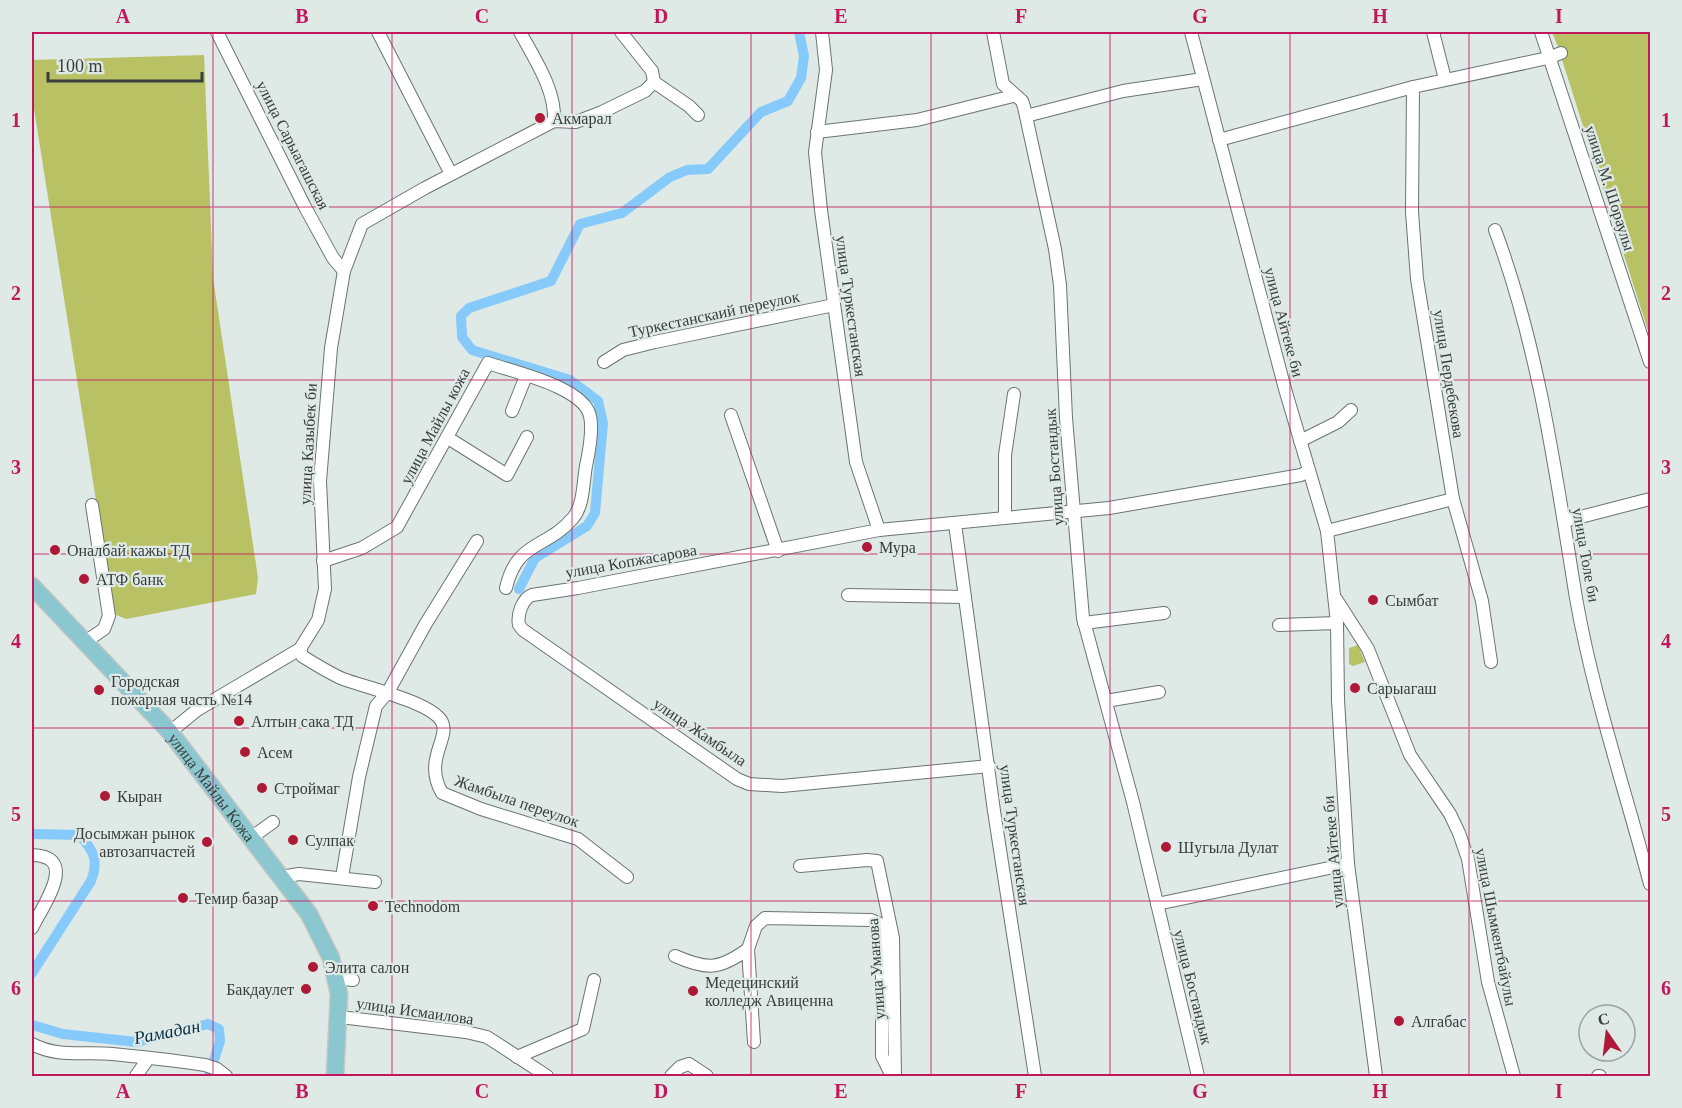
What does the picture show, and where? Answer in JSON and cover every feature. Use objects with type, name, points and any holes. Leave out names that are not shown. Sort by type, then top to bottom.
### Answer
[{"type":"main road","name":"улица Майлы Кожа","points":[[32,586],[39,599],[85,642],[170,732],[309,914],[331,958],[345,979],[335,1077]]},
{"type":"street","name":"улица Сарыагашская","points":[[217,32],[304,207],[333,258],[344,271]]},
{"type":"street","points":[[378,32],[451,174]]},
{"type":"street","points":[[520,32],[544,78],[553,106],[554,121]]},
{"type":"street","points":[[621,32],[647,63],[654,82],[698,115]]},
{"type":"street","name":"улица Туркестанская","points":[[822,32],[826,70],[815,152],[821,210],[856,462],[879,531]]},
{"type":"street","name":"улица Бостандык","points":[[993,32],[1003,84],[1013,96],[1022,100],[1055,249],[1084,622],[1157,904],[1198,1077]]},
{"type":"street","name":"улица Айтеке би","points":[[1191,32],[1300,441],[1327,531],[1338,623],[1338,700],[1348,864],[1376,1077]]},
{"type":"street","points":[[1433,32],[1445,79]]},
{"type":"street","name":"улица М. Шораулы","points":[[1541,32],[1650,362]]},
{"type":"street","points":[[1219,140],[1413,87],[1548,58],[1561,53]]},
{"type":"street","points":[[1026,116],[1123,91],[1203,79]]},
{"type":"street","name":"улица Казыбек би","points":[[170,732],[197,710],[300,649],[311,634],[323,606],[325,589],[320,481],[322,435],[331,348],[344,271],[362,224],[451,174],[554,121],[576,122],[602,112],[645,91],[654,82]]},
{"type":"street","name":"улица Пердебекова","points":[[1413,87],[1413,247],[1453,499],[1482,601],[1491,662]]},
{"type":"street","points":[[817,132],[917,120],[1013,96]]},
{"type":"street","name":"улица Толе би","points":[[1495,230],[1530,352],[1587,650],[1650,884]]},
{"type":"street","name":"Туркестанскаий переулок","points":[[604,362],[623,350],[655,342],[834,305]]},
{"type":"street","name":"улица Майлы кожа","points":[[323,561],[362,548],[397,526],[488,363],[558,388],[585,405],[591,419],[578,511],[568,524],[521,555],[508,577],[506,588]]},
{"type":"street","points":[[512,411],[526,376]]},
{"type":"street","points":[[1005,516],[1005,455],[1014,394]]},
{"type":"street","points":[[1300,441],[1338,422],[1351,410]]},
{"type":"street","points":[[731,416],[778,551]]},
{"type":"street","points":[[448,438],[507,475],[527,437]]},
{"type":"street","points":[[879,531],[936,523],[956,524],[1005,516],[1074,512],[1220,490],[1301,475],[1309,471]]},
{"type":"street","points":[[1327,531],[1453,499]]},
{"type":"street","points":[[1564,521],[1650,499]]},
{"type":"street","points":[[85,642],[104,629],[109,616],[92,505]]},
{"type":"street","name":"улица Туркестанская","points":[[956,524],[1035,1077]]},
{"type":"street","name":"улица Копжасарова","points":[[523,630],[519,625],[519,613],[529,595],[879,531]]},
{"type":"street","points":[[342,877],[367,740],[376,706],[388,692],[425,625],[477,541]]},
{"type":"street","points":[[848,596],[965,597]]},
{"type":"street","name":"улица Шымкентбайулы","points":[[1335,598],[1368,649],[1410,755],[1420,774],[1450,814],[1459,833],[1468,859],[1488,982],[1514,1077]]},
{"type":"street","points":[[1084,622],[1164,613]]},
{"type":"street","points":[[1279,625],[1338,623]]},
{"type":"street","name":"улица Жамбыла","points":[[523,630],[688,746],[737,779],[749,784],[782,786],[989,766]]},
{"type":"street","name":"Жамбыла переулок","points":[[300,649],[302,656],[341,678],[388,692],[434,713],[443,724],[433,771],[442,792],[481,809],[578,838],[627,877]]},
{"type":"street","points":[[1106,701],[1159,692]]},
{"type":"street","points":[[252,837],[273,822]]},
{"type":"street","points":[[32,855],[47,857],[55,863],[57,870],[51,890],[32,928]]},
{"type":"street","name":"улица Уманова","points":[[800,866],[877,861],[893,938],[893,1077]]},
{"type":"street","points":[[1157,904],[1348,864]]},
{"type":"street","points":[[281,877],[299,874],[375,882]]},
{"type":"street","points":[[754,1042],[748,949],[756,926],[765,918],[871,920],[880,924],[882,938],[882,1056],[893,1077]]},
{"type":"street","points":[[675,956],[699,967],[715,967],[748,949]]},
{"type":"street","points":[[518,1057],[583,1029],[594,980]]},
{"type":"street","name":"улица Исмаилова","points":[[340,1017],[466,1032],[495,1043],[547,1077]]},
{"type":"street","points":[[32,1044],[45,1051],[111,1054],[147,1060],[189,1062],[216,1070]]},
{"type":"street","points":[[136,1077],[147,1060]]},
{"type":"street","points":[[189,1062],[196,1077]]},
{"type":"street","points":[[671,1077],[680,1067],[689,1064],[707,1077]]},
{"type":"green space","points":[[1552,32],[1650,32],[1650,337],[1558,47]]},
{"type":"green space","points":[[204,55],[213,278],[258,578],[256,594],[126,619],[114,614],[32,96],[32,60]]},
{"type":"green space","points":[[1358,645],[1365,662],[1353,666],[1349,664],[1349,648]]},
{"type":"waterway","points":[[519,589],[535,558],[587,526],[595,513],[603,423],[598,401],[570,380],[472,350],[462,337],[461,316],[469,308],[551,281],[580,224],[622,213],[670,177],[687,170],[708,169],[761,112],[788,101],[801,78],[804,56],[799,32]]},
{"type":"waterway","name":"Рамадан","points":[[32,834],[80,835],[92,851],[95,862],[91,881],[32,973]]},
{"type":"waterway","name":"Рамадан","points":[[32,1025],[63,1034],[136,1042],[208,1024],[219,1029],[220,1041],[209,1076]]},
{"type":"place","name":"Акмарал","points":[[540,118]]},
{"type":"place","name":"Мура","points":[[867,547]]},
{"type":"place","name":"Оналбай кажы ТД","points":[[55,550]]},
{"type":"place","name":"АТФ банк","points":[[84,579]]},
{"type":"place","name":"Сымбат","points":[[1373,600]]},
{"type":"place","name":"Сарыагаш","points":[[1355,688]]},
{"type":"place","name":"Городская пожарная часть №14","points":[[99,690]]},
{"type":"place","name":"Алтын сака ТД","points":[[239,721]]},
{"type":"place","name":"Асем","points":[[245,752]]},
{"type":"place","name":"Строймаг","points":[[262,788]]},
{"type":"place","name":"Кыран","points":[[105,796]]},
{"type":"place","name":"Сулпак","points":[[293,840]]},
{"type":"place","name":"Досымжан рынок автозапчастей","points":[[207,842]]},
{"type":"place","name":"Шугыла Дулат","points":[[1166,847]]},
{"type":"place","name":"Темир базар","points":[[183,898]]},
{"type":"place","name":"Technodom","points":[[373,906]]},
{"type":"place","name":"Элита салон","points":[[313,967]]},
{"type":"place","name":"Бакдаулет","points":[[306,989]]},
{"type":"place","name":"Медецинский колледж Авиценна","points":[[693,991]]},
{"type":"place","name":"Алгабас","points":[[1399,1021]]}]
